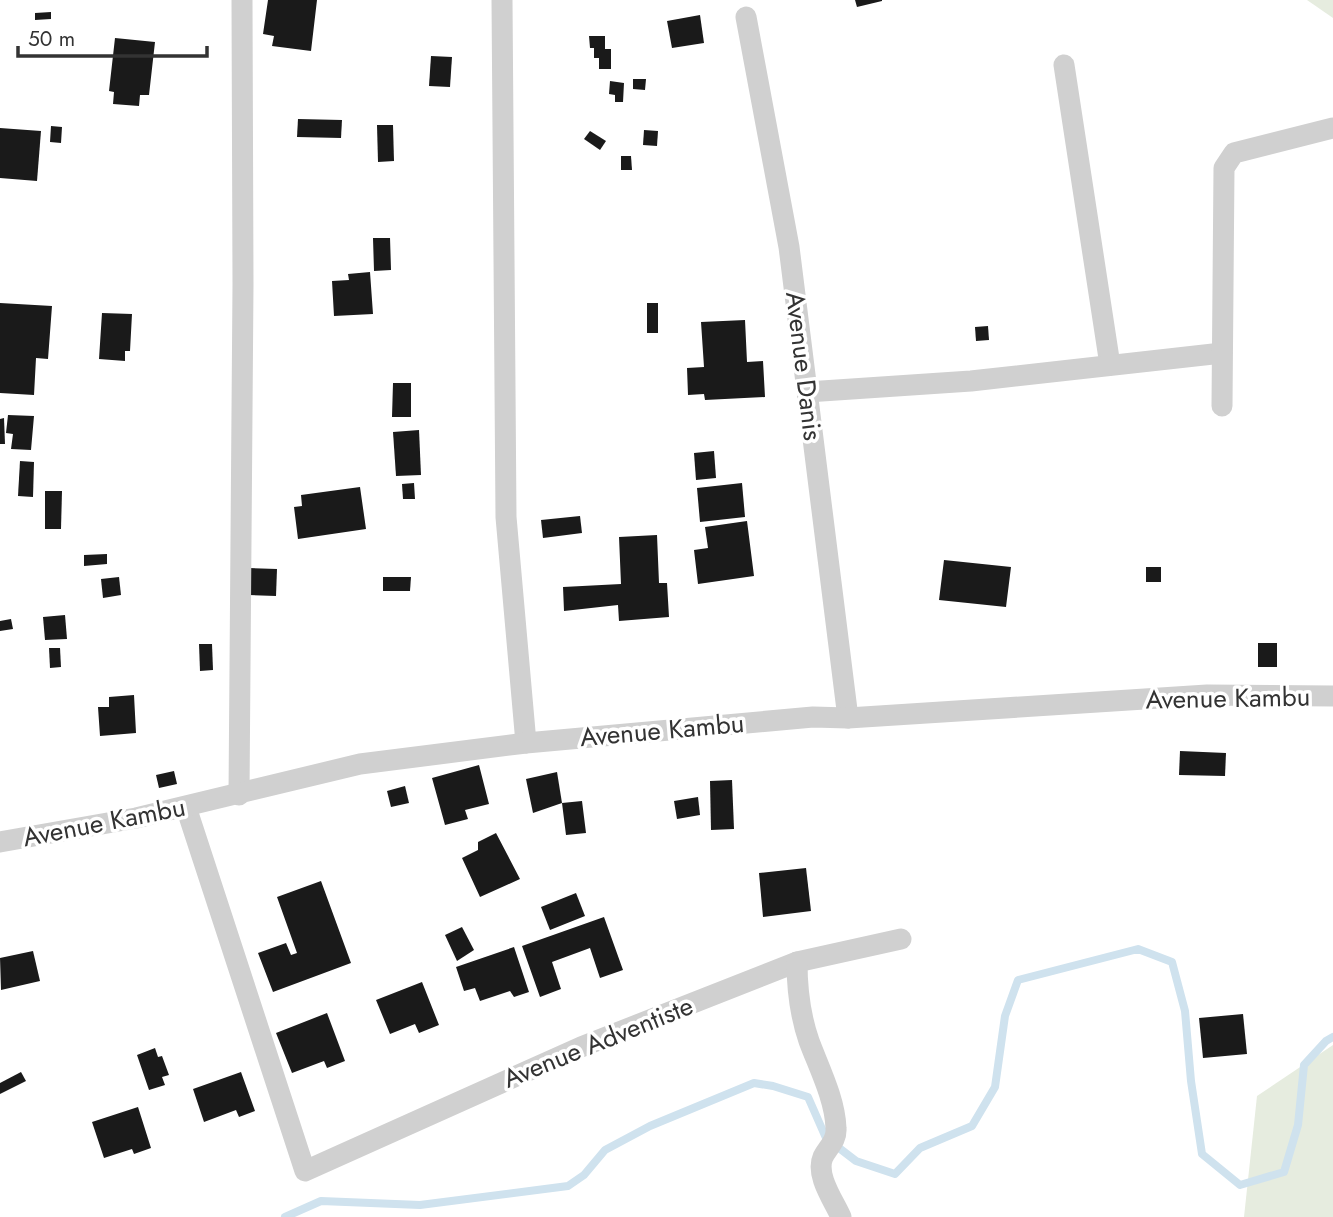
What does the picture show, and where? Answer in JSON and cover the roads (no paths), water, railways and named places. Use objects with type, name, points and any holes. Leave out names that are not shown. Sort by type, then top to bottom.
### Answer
[{"type":"street","points":[[239,795],[242,0]]},
{"type":"street","points":[[502,0],[506,517],[526,743]]},
{"type":"street","name":"Avenue Danis","points":[[746,17],[789,247],[848,718]]},
{"type":"street","points":[[1063,65],[1110,365]]},
{"type":"street","points":[[1222,405],[1224,168],[1234,153],[1333,128]]},
{"type":"street","points":[[807,392],[971,381],[1222,353]]},
{"type":"street","name":"Avenue Kambu","points":[[0,842],[186,807],[360,764],[526,743],[813,717],[848,718],[1207,695],[1333,696]]},
{"type":"street","name":"Avenue Adventiste","points":[[186,807],[304,1171],[581,1046],[797,961],[901,939]]},
{"type":"street","points":[[797,961],[797,988],[802,1017],[829,1097],[836,1129],[832,1143],[822,1158],[821,1168],[824,1182],[841,1217]]},
{"type":"waterway","points":[[285,1217],[321,1201],[420,1205],[568,1186],[584,1175],[605,1150],[650,1126],[754,1083],[808,1097],[826,1138],[856,1161],[895,1174],[920,1148],[972,1126],[995,1087],[1005,1016],[1018,980],[1138,949],[1172,962],[1185,1011],[1191,1081],[1202,1154],[1240,1185],[1284,1172],[1298,1125],[1304,1065],[1333,1037]]}]
